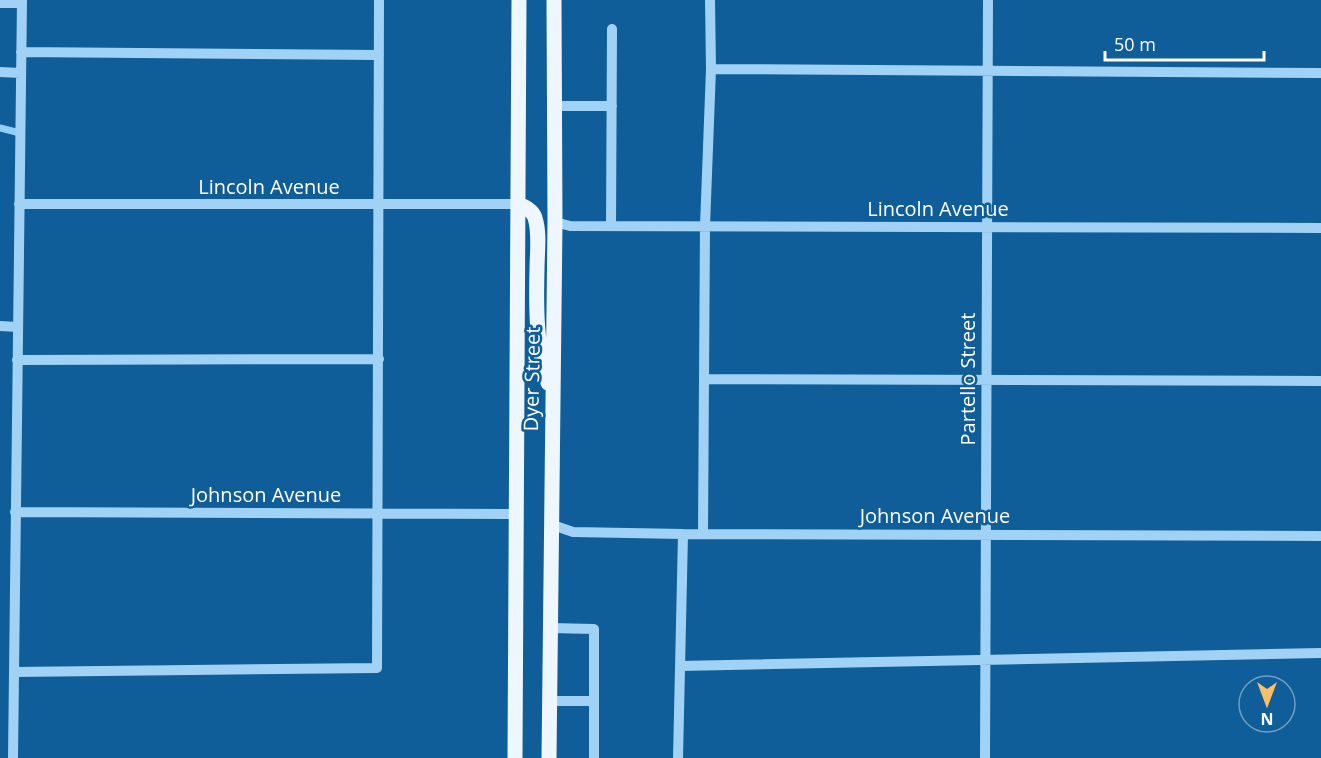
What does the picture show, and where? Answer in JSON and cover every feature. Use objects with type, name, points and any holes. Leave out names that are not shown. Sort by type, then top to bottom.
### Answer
[{"type":"main road","name":"Dyer Street","points":[[514,758],[519,0]]},
{"type":"main road","name":"Dyer Street","points":[[549,758],[555,222],[554,0]]},
{"type":"main road","points":[[518,204],[529,209],[535,217],[536,311],[542,366],[552,395]]},
{"type":"street","points":[[14,672],[377,668],[379,0]]},
{"type":"street","points":[[703,534],[705,226],[711,69],[710,0]]},
{"type":"street","name":"Partello Street","points":[[985,758],[988,0]]},
{"type":"street","points":[[0,3],[22,1],[13,758]]},
{"type":"street","points":[[611,226],[612,29]]},
{"type":"street","points":[[21,52],[379,55]]},
{"type":"street","points":[[711,69],[1321,73]]},
{"type":"street","points":[[0,72],[21,73]]},
{"type":"street","points":[[555,106],[612,106]]},
{"type":"street","name":"Lincoln Avenue","points":[[19,204],[378,206],[518,204]]},
{"type":"street","name":"Lincoln Avenue","points":[[555,222],[570,226],[1321,228]]},
{"type":"street","points":[[0,326],[18,327]]},
{"type":"street","points":[[17,360],[379,359]]},
{"type":"street","points":[[704,379],[1321,381]]},
{"type":"street","name":"Johnson Avenue","points":[[15,512],[517,514]]},
{"type":"street","name":"Johnson Avenue","points":[[550,524],[573,532],[683,534],[1321,536]]},
{"type":"street","points":[[678,758],[683,534]]},
{"type":"street","points":[[550,627],[594,628],[594,758]]},
{"type":"street","points":[[680,666],[1321,653]]},
{"type":"street","points":[[549,701],[594,701]]},
{"type":"waterway","points":[[0,128],[20,133]]}]
